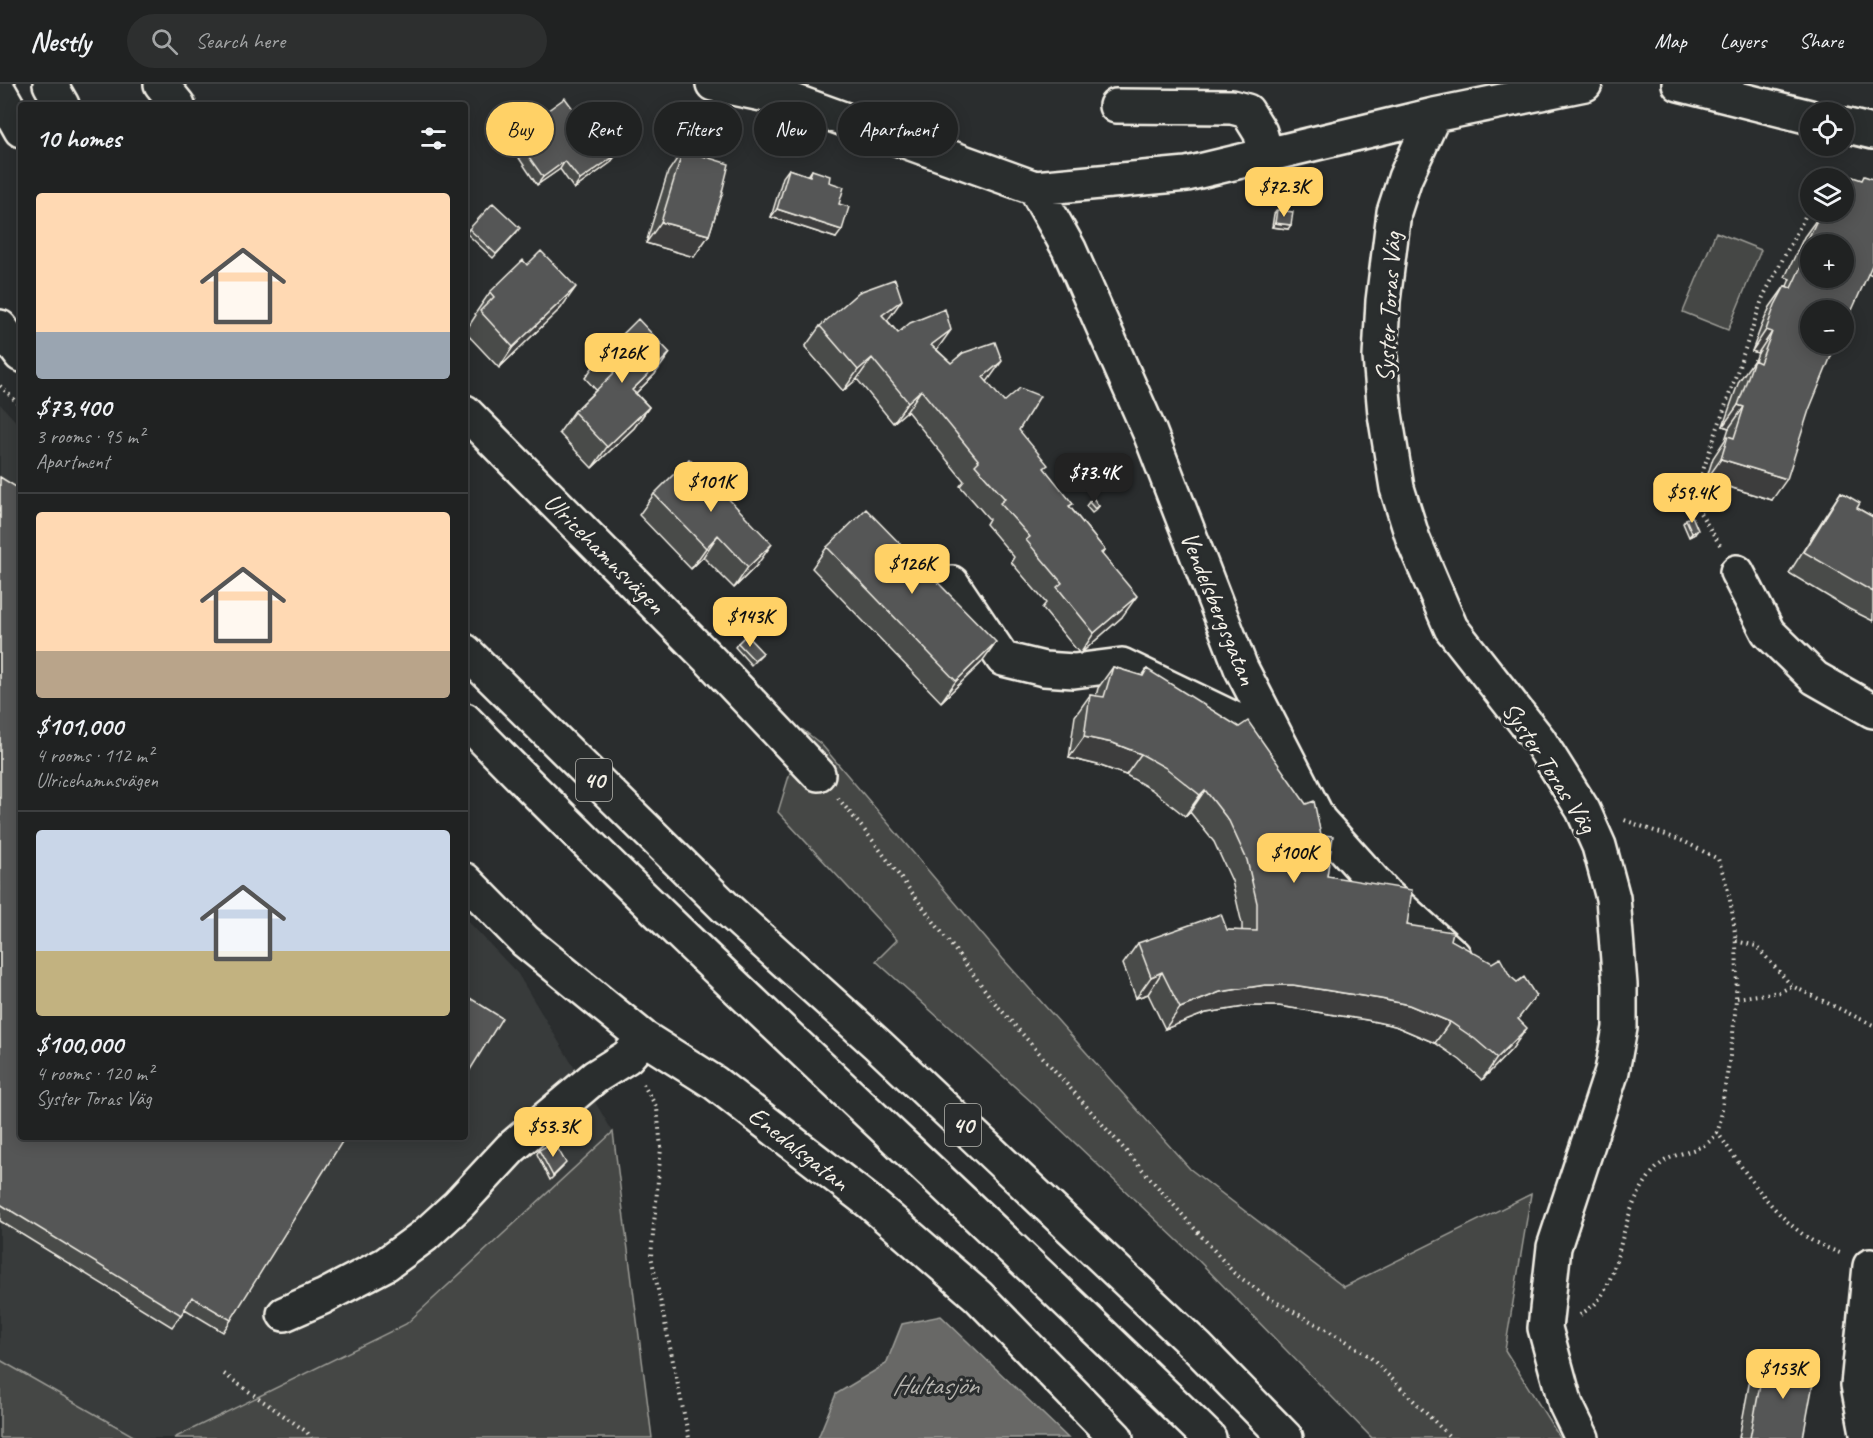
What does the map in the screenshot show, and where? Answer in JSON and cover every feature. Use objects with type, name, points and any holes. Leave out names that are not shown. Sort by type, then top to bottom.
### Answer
[{"type":"main road","points":[[50,84],[60,102]]},
{"type":"main road","points":[[160,84],[175,102]]},
{"type":"main road","points":[[713,84],[792,92],[1035,188],[1187,174],[1434,115],[1585,84]]},
{"type":"main road","points":[[1679,84],[1800,114]]},
{"type":"main road","points":[[0,93],[18,124]]},
{"type":"main road","points":[[1116,106],[1232,107],[1247,111],[1260,132],[1267,156]]},
{"type":"main road","name":"Syster Toras Väg","points":[[1434,115],[1405,178],[1394,212],[1383,300],[1380,357],[1384,414],[1397,488],[1413,539],[1451,627],[1539,740],[1583,810],[1599,846],[1613,898],[1620,985],[1620,1028],[1611,1071],[1554,1247],[1545,1328],[1566,1405],[1582,1438]]},
{"type":"main road","points":[[1854,127],[1873,132]]},
{"type":"main road","name":"Vendelsbergsgatan","points":[[1035,188],[1070,249],[1150,433],[1241,668],[1319,820],[1386,895],[1480,978]]},
{"type":"main road","points":[[0,327],[18,351]]},
{"type":"main road","name":"Ulricehamnsvägen","points":[[468,415],[710,660],[818,774]]},
{"type":"main road","points":[[1737,572],[1768,632],[1815,678],[1873,711]]},
{"type":"main road","points":[[952,583],[1003,659],[1044,669],[1074,671],[1122,665],[1278,740]]},
{"type":"main road","name":"40","points":[[468,654],[725,907],[878,1045],[1198,1348],[1286,1438]]},
{"type":"main road","name":"40","points":[[468,723],[544,802],[1209,1438]]},
{"type":"main road","name":"Enedalsgatan","points":[[468,883],[636,1048],[715,1083],[881,1212],[978,1296],[1116,1438]]},
{"type":"main road","points":[[284,1314],[323,1298],[386,1264],[424,1236],[458,1205],[512,1148],[595,1077],[636,1048]]},
{"type":"main road","points":[[1868,1438],[1858,1386],[1870,1266]]},
{"type":"main road","points":[[1198,1348],[1312,1438]]},
{"type":"path","points":[[1737,572],[1697,508],[1700,478],[1763,297],[1802,222]]},
{"type":"path","points":[[0,386],[17,400]]},
{"type":"path","points":[[818,774],[874,842],[994,1002],[1234,1273],[1267,1297],[1343,1339],[1370,1357],[1451,1438]]},
{"type":"path","points":[[1545,1328],[1578,1316],[1595,1305],[1606,1289],[1635,1199],[1655,1168],[1670,1158],[1706,1145],[1717,1132],[1737,998],[1736,941],[1726,880],[1718,859],[1683,841],[1618,818],[1583,810]]},
{"type":"path","points":[[1736,941],[1756,946],[1792,986],[1873,1025]]},
{"type":"path","points":[[1737,998],[1780,992],[1792,986]]},
{"type":"path","points":[[636,1048],[657,1108],[661,1148],[651,1256],[689,1438]]},
{"type":"path","points":[[1717,1132],[1763,1197],[1785,1221],[1812,1241],[1870,1266]]},
{"type":"path","points":[[224,1374],[307,1432],[311,1438]]},
{"type":"shaded area","points":[[1716,232],[1761,250],[1728,330],[1683,312]]},
{"type":"shaded area","points":[[0,404],[18,424],[18,1140],[468,1140],[468,921],[518,974],[613,1132],[406,1324],[174,1438],[137,1438],[0,1360]]},
{"type":"shaded area","points":[[803,730],[821,744],[1003,959],[1190,1169],[1344,1287],[1531,1194],[1505,1350],[1560,1438],[1372,1438],[1199,1261],[1035,1105],[876,961],[897,940],[778,812]]},
{"type":"shaded area","points":[[613,1132],[652,1438],[174,1438],[406,1324]]},
{"type":"shaded area","points":[[0,1360],[137,1438],[0,1438]]},
{"type":"water","name":"Hultasjön","points":[[941,1316],[1068,1438],[818,1438],[836,1394],[886,1364],[902,1324]]},
{"type":"building","points":[[565,98],[568,102],[566,102],[566,156],[615,156],[580,180],[565,161],[543,177],[528,156],[554,156],[554,106]]},
{"type":"building","points":[[681,156],[703,156],[729,164],[723,192],[709,235],[661,222]]},
{"type":"building","points":[[789,169],[810,176],[812,170],[830,176],[829,182],[844,187],[839,204],[849,207],[842,230],[777,209]]},
{"type":"building","points":[[1864,176],[1873,179],[1873,263],[1854,306],[1854,300],[1800,300],[1800,354],[1832,354],[1809,410],[1787,479],[1721,459],[1728,436],[1734,438],[1744,407],[1738,405],[1754,360],[1760,363],[1772,332],[1766,330],[1785,286],[1791,288],[1800,269],[1800,288],[1854,288],[1854,234],[1810,234],[1816,222],[1854,222],[1854,177],[1862,180]]},
{"type":"building","points":[[493,203],[520,228],[496,254],[469,229]]},
{"type":"building","points":[[1277,210],[1293,212],[1291,225],[1275,223]]},
{"type":"building","points":[[541,251],[576,287],[513,347],[480,311],[494,297],[490,292],[523,260],[527,265]]},
{"type":"building","points":[[895,279],[902,300],[882,315],[898,333],[910,323],[945,309],[951,330],[931,345],[951,363],[963,353],[995,342],[1002,361],[983,377],[1004,402],[1020,388],[1040,396],[1019,430],[1048,465],[1044,468],[1073,504],[1069,506],[1105,550],[1101,553],[1137,596],[1094,633],[1057,587],[1062,583],[1026,540],[1030,537],[1000,503],[1005,499],[975,465],[979,461],[921,390],[908,402],[872,358],[858,370],[820,326],[859,292]]},
{"type":"building","points":[[638,319],[670,353],[632,390],[649,407],[607,447],[574,412],[614,373],[600,357]]},
{"type":"building","points":[[689,459],[711,481],[714,478],[724,489],[721,491],[772,544],[748,567],[718,535],[706,548],[654,494]]},
{"type":"building","points":[[0,477],[18,488],[18,1140],[343,1140],[231,1320],[192,1297],[181,1315],[0,1204]]},
{"type":"building","points":[[1841,492],[1860,503],[1857,508],[1873,517],[1873,592],[1804,552]]},
{"type":"building","points":[[1093,498],[1099,506],[1095,509],[1089,502]]},
{"type":"building","points":[[866,509],[996,642],[956,681],[827,547]]},
{"type":"building","points":[[1692,516],[1698,530],[1692,533],[1686,519]]},
{"type":"building","points":[[746,635],[763,653],[754,660],[738,643]]},
{"type":"building","points":[[1113,667],[1143,676],[1147,669],[1239,727],[1248,721],[1306,804],[1314,801],[1321,835],[1333,836],[1327,876],[1412,890],[1407,925],[1453,932],[1451,940],[1492,963],[1500,958],[1510,976],[1517,982],[1524,977],[1536,996],[1518,1019],[1527,1028],[1497,1058],[1450,1022],[1409,1005],[1293,985],[1265,985],[1220,992],[1180,1008],[1162,972],[1151,977],[1138,943],[1221,914],[1227,930],[1257,931],[1257,903],[1247,860],[1229,821],[1205,790],[1200,795],[1166,768],[1141,754],[1113,743],[1084,737],[1090,695],[1104,697]]},
{"type":"building","points":[[468,997],[502,1018],[468,1073]]},
{"type":"building","points":[[554,1142],[566,1163],[553,1176],[539,1150]]},
{"type":"building","points":[[1765,1358],[1816,1367],[1803,1438],[1750,1438]]}]
